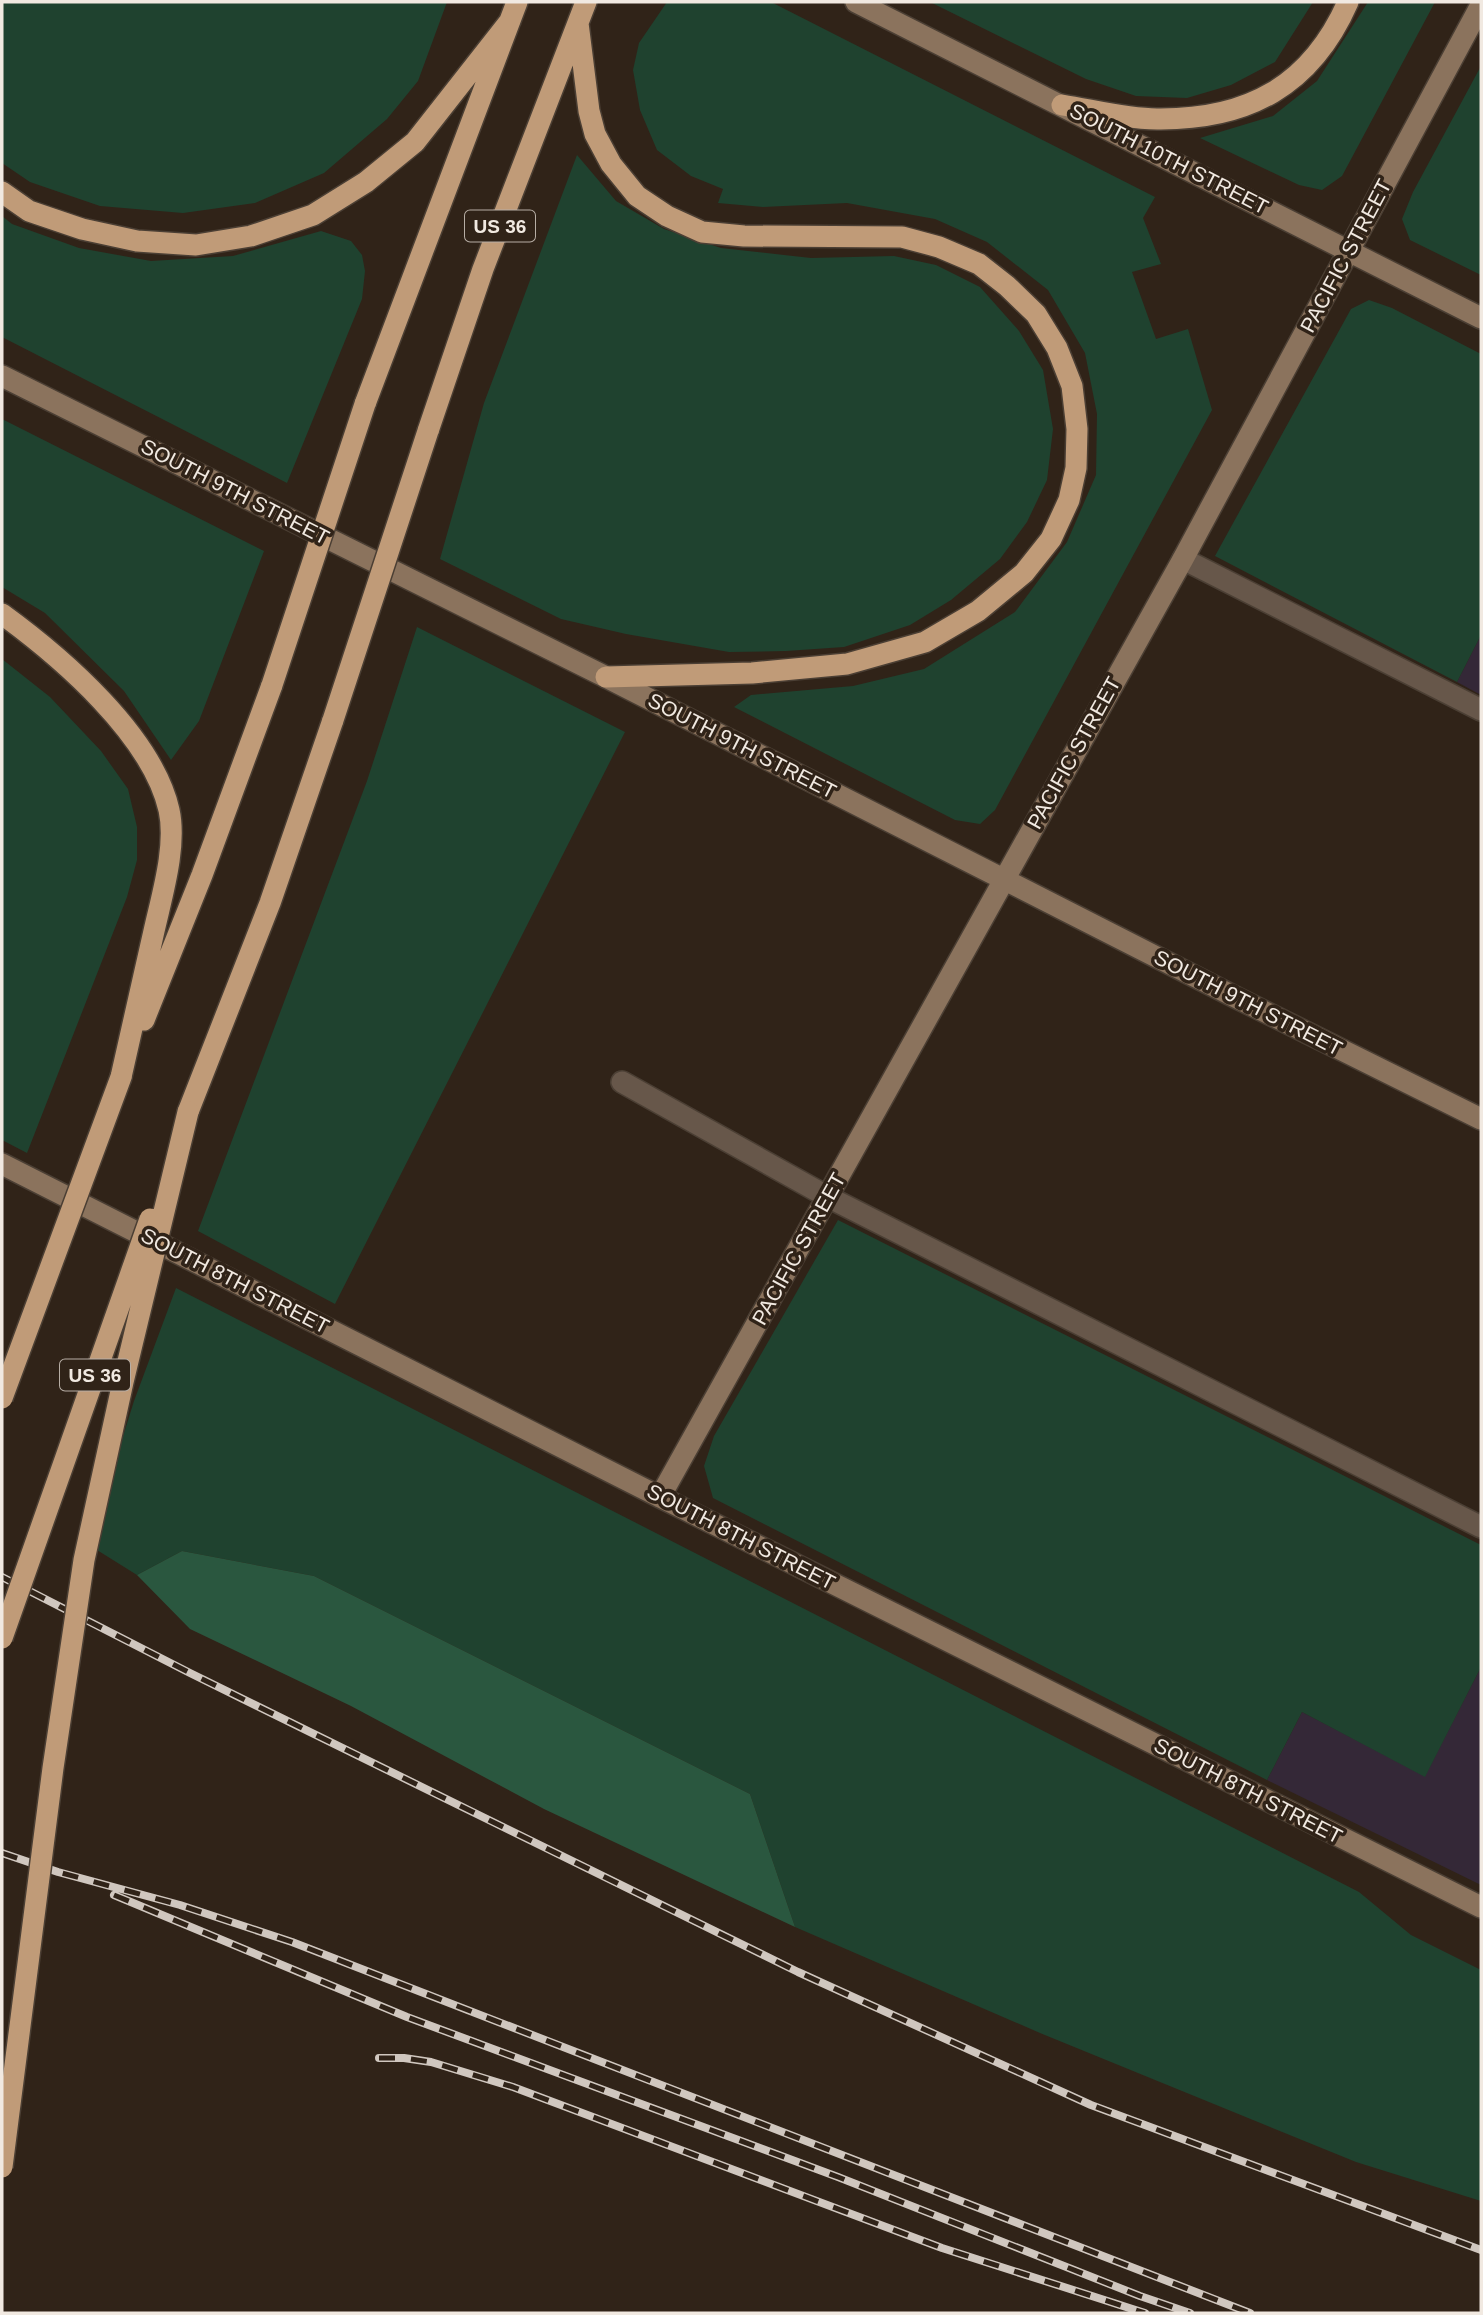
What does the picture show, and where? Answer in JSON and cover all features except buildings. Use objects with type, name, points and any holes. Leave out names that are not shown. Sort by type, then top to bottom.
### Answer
[{"type":"highway","name":"US 36","points":[[2,1637],[188,1112],[270,903],[483,269],[586,2]]},
{"type":"highway","points":[[1062,105],[1155,119],[1201,118],[1238,108],[1276,92],[1312,61],[1336,28],[1348,2]]},
{"type":"highway","name":"US 36","points":[[2,1398],[121,1077],[202,875],[272,685],[366,404],[514,12]]},
{"type":"highway","points":[[2,192],[29,211],[82,229],[137,241],[196,245],[251,236],[313,215],[366,182],[415,142],[514,12]]},
{"type":"highway","points":[[578,23],[589,111],[595,134],[611,164],[637,196],[667,216],[702,232],[744,236],[902,237],[939,247],[979,264],[1037,314],[1056,348],[1072,386],[1077,429],[1076,468],[1069,500],[1051,539],[1024,573],[978,611],[925,642],[847,664],[752,673],[606,677]]},
{"type":"highway","points":[[2,614],[40,642],[89,688],[130,734],[155,771],[170,811],[170,856],[121,1077]]},
{"type":"highway","points":[[2,2167],[53,1768],[84,1560],[123,1382],[188,1112]]},
{"type":"street","name":"SOUTH 10TH STREET","points":[[856,2],[1481,318]]},
{"type":"street","name":"PACIFIC STREET","points":[[660,1497],[1183,559],[1481,5]]},
{"type":"street","name":"SOUTH 9TH STREET","points":[[2,376],[606,677],[1481,1119]]},
{"type":"street","name":"SOUTH 8TH STREET","points":[[2,1164],[1481,1908]]},
{"type":"lane","points":[[1183,559],[1481,710]]},
{"type":"lane","points":[[622,1082],[828,1197],[1481,1527]]},
{"type":"shaded area","points":[[1481,635],[1481,695],[1457,682]]},
{"type":"shaded area","points":[[1481,1667],[1481,1885],[1267,1780],[1302,1712],[1425,1776]]},
{"type":"green space","points":[[2,2],[447,2],[418,81],[387,119],[324,173],[255,203],[183,213],[100,206],[30,182],[2,163]]},
{"type":"green space","points":[[667,2],[771,2],[1155,197],[1143,218],[1161,264],[1132,272],[1156,339],[1188,329],[1212,410],[995,810],[980,824],[955,820],[734,707],[751,695],[853,686],[924,669],[1015,612],[1067,542],[1096,475],[1097,414],[1085,353],[1048,290],[987,242],[935,219],[847,203],[763,207],[718,203],[723,189],[691,176],[657,150],[640,110],[633,70],[639,43]]},
{"type":"green space","points":[[930,2],[1313,2],[1275,62],[1231,85],[1187,98],[1136,96],[1086,79]]},
{"type":"green space","points":[[1368,2],[1435,2],[1342,176],[1322,190],[1299,185],[1200,138],[1273,116],[1317,81]]},
{"type":"green space","points":[[1481,66],[1481,275],[1410,240],[1402,219],[1413,192]]},
{"type":"green space","points":[[577,155],[616,201],[664,229],[721,248],[811,258],[894,256],[936,265],[980,287],[1019,331],[1043,370],[1053,429],[1047,480],[1027,522],[1000,559],[951,600],[910,625],[844,647],[729,652],[626,634],[561,619],[440,559],[484,403]]},
{"type":"green space","points":[[2,216],[12,224],[79,248],[151,261],[233,256],[321,231],[351,241],[362,255],[365,271],[362,299],[287,483],[2,337]]},
{"type":"green space","points":[[1369,300],[1392,308],[1481,354],[1481,635],[1457,682],[1215,556],[1351,309]]},
{"type":"green space","points":[[2,419],[264,551],[199,721],[171,760],[124,691],[45,613],[2,587]]},
{"type":"green space","points":[[417,627],[625,732],[335,1304],[198,1231],[367,781]]},
{"type":"green space","points":[[2,659],[50,697],[101,751],[128,789],[137,827],[137,860],[127,897],[27,1153],[2,1140]]},
{"type":"green space","points":[[838,1220],[1481,1545],[1481,1667],[1425,1777],[1302,1712],[1267,1780],[713,1498],[704,1466],[714,1436]]},
{"type":"green space","points":[[176,1288],[1359,1892],[1411,1935],[1481,1970],[1481,2201],[1356,2162],[1040,2033],[795,1927],[750,1794],[314,1576],[182,1551],[137,1575],[89,1545],[134,1401]]},
{"type":"green space","points":[[182,1551],[314,1576],[750,1794],[795,1927],[544,1809],[351,1706],[190,1629],[137,1575]]},
{"type":"railway","points":[[2,1577],[190,1673],[798,1972],[1091,2105],[1481,2250]]},
{"type":"railway","points":[[2,1853],[58,1872],[180,1905],[292,1942],[1250,2313]]},
{"type":"railway","points":[[114,1895],[407,2017],[838,2177],[1140,2296],[1190,2313]]},
{"type":"railway","points":[[379,2058],[431,2062],[513,2087],[942,2248],[1145,2313]]}]
